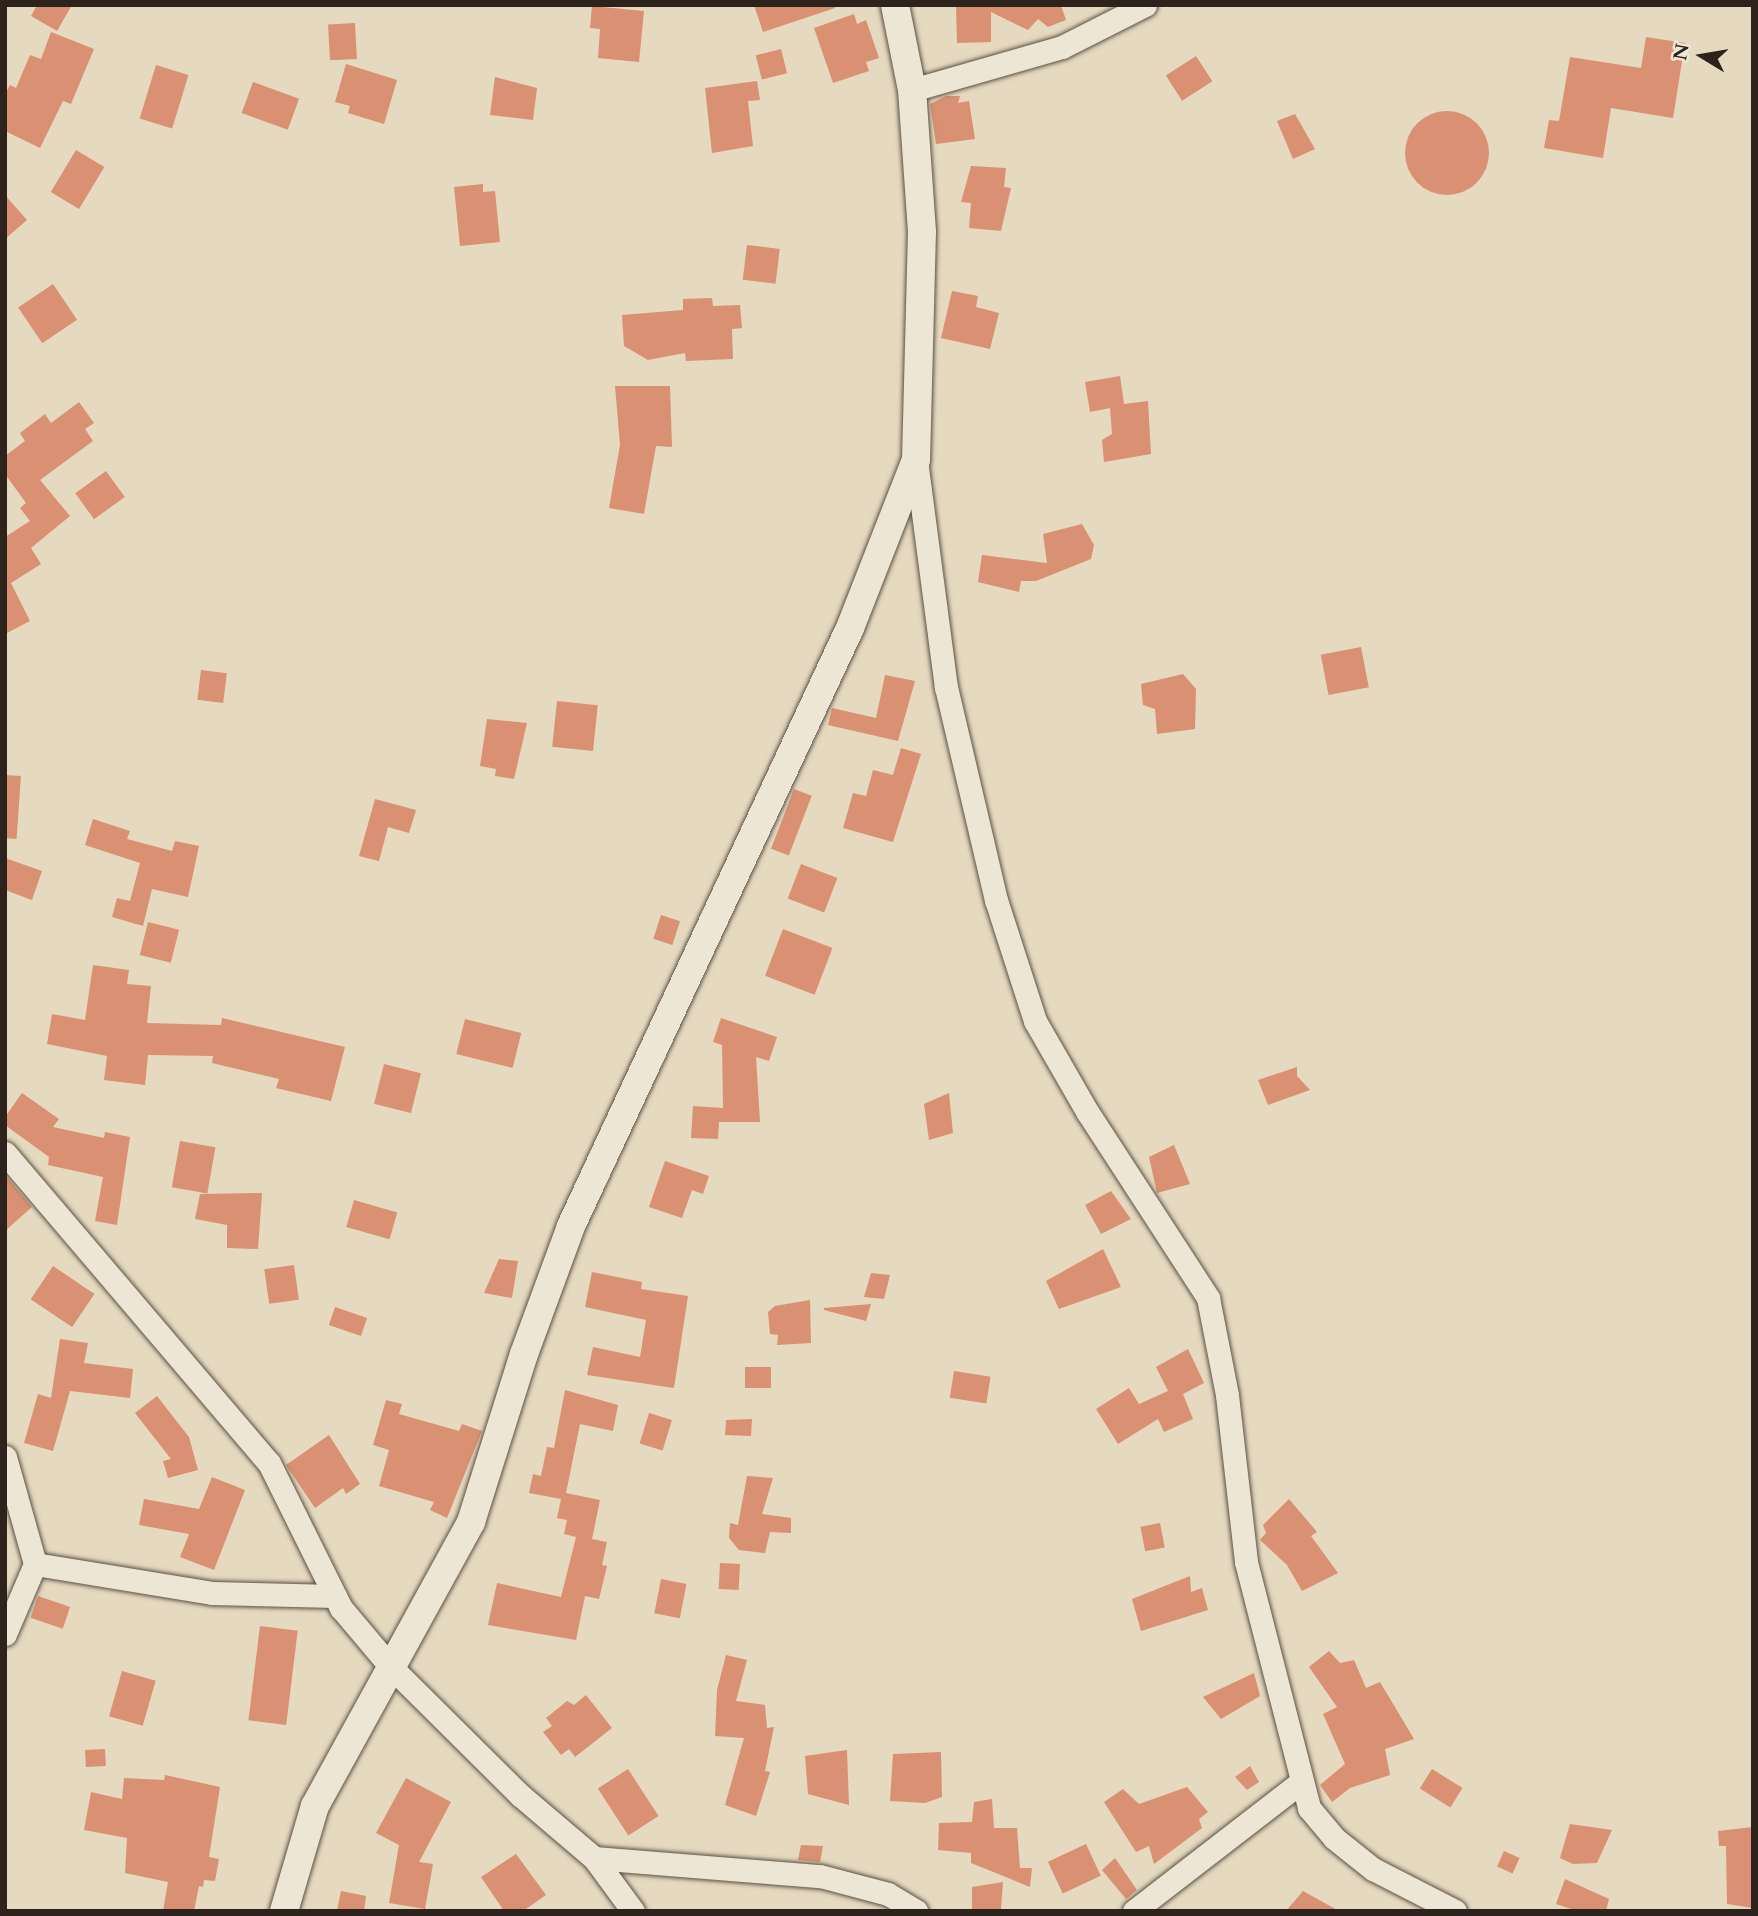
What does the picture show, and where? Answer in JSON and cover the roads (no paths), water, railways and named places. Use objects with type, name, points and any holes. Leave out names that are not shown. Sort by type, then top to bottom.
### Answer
[{"type":"street","points":[[895,5],[912,90],[922,232],[916,460],[946,687],[996,900],[1035,1021],[1088,1114],[1208,1298],[1227,1395],[1246,1562],[1309,1808],[1334,1838],[1373,1869],[1455,1911]]},
{"type":"street","points":[[912,90],[1062,47],[1145,5]]},
{"type":"street","points":[[284,1911],[314,1806],[389,1665],[471,1522],[524,1354],[571,1226],[850,628],[916,460]]},
{"type":"street","points":[[5,1153],[269,1463],[335,1596],[389,1665],[520,1795],[594,1858],[633,1911]]},
{"type":"street","points":[[5,1457],[35,1564],[5,1634]]},
{"type":"street","points":[[35,1564],[212,1593],[335,1596]]},
{"type":"street","points":[[1133,1911],[1302,1781]]},
{"type":"street","points":[[594,1858],[820,1876],[888,1894],[916,1911]]}]
